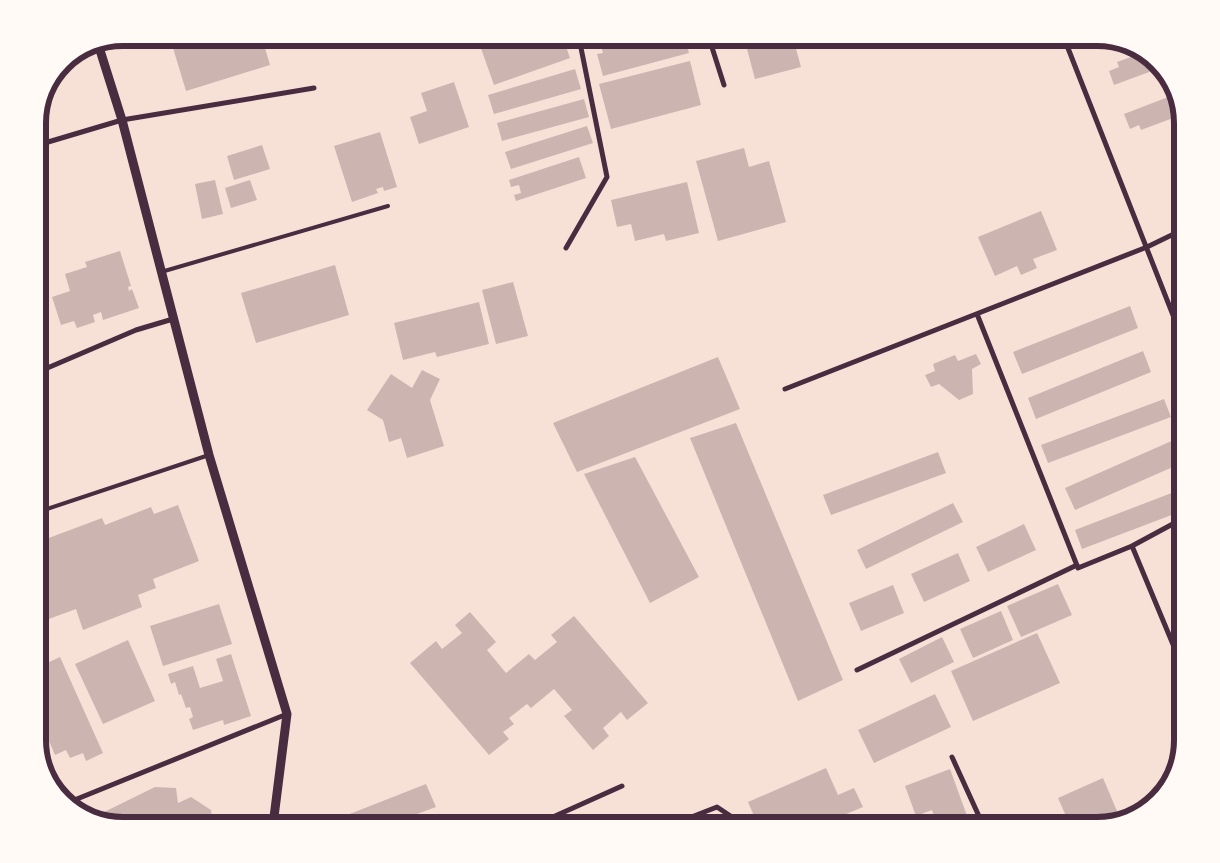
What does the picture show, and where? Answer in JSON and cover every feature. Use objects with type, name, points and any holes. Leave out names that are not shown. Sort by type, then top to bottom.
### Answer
[{"type":"street","points":[[566,248],[608,177],[581,46]]},
{"type":"street","points":[[712,46],[724,86]]},
{"type":"street","points":[[1067,46],[1174,317]]},
{"type":"street","points":[[99,50],[122,120],[209,456],[287,714],[273,817]]},
{"type":"street","points":[[46,143],[122,120],[314,88]]},
{"type":"street","points":[[785,389],[1147,248],[1174,234]]},
{"type":"street","points":[[976,314],[1078,568],[1132,546],[1174,523]]},
{"type":"street","points":[[46,369],[136,330],[173,319]]},
{"type":"street","points":[[1132,546],[1174,647]]},
{"type":"street","points":[[857,670],[1077,565]]},
{"type":"street","points":[[76,800],[287,714]]},
{"type":"street","points":[[952,757],[979,817]]},
{"type":"street","points":[[555,817],[622,786]]},
{"type":"street","points":[[693,817],[717,807],[732,817]]},
{"type":"lane","points":[[161,272],[388,206]]},
{"type":"lane","points":[[46,509],[209,456]]},
{"type":"building","points":[[172,46],[264,46],[270,65],[186,91]]},
{"type":"building","points":[[480,46],[566,46],[570,58],[494,85]]},
{"type":"building","points":[[601,46],[687,46],[689,53],[603,76],[597,54],[603,53]]},
{"type":"building","points":[[746,46],[795,46],[801,67],[755,79]]},
{"type":"building","points":[[1134,56],[1153,70],[1114,85],[1109,71],[1119,67],[1117,62]]},
{"type":"building","points":[[690,61],[701,105],[611,129],[599,84]]},
{"type":"building","points":[[575,69],[581,89],[494,114],[488,95]]},
{"type":"building","points":[[454,82],[469,127],[419,144],[410,117],[427,111],[421,93]]},
{"type":"building","points":[[1169,97],[1173,118],[1141,130],[1139,125],[1130,129],[1124,114]]},
{"type":"building","points":[[584,99],[589,117],[502,141],[497,123]]},
{"type":"building","points":[[587,126],[593,143],[511,169],[505,152]]},
{"type":"building","points":[[380,132],[397,187],[384,191],[383,187],[376,189],[378,193],[352,202],[334,146]]},
{"type":"building","points":[[262,145],[270,169],[234,180],[227,156]]},
{"type":"building","points":[[744,148],[749,167],[769,161],[786,222],[718,241],[696,161]]},
{"type":"building","points":[[579,157],[586,178],[516,201],[514,195],[521,193],[519,185],[511,187],[509,180]]},
{"type":"building","points":[[215,180],[223,214],[202,219],[195,184]]},
{"type":"building","points":[[250,180],[257,200],[231,208],[225,188]]},
{"type":"building","points":[[687,182],[699,233],[666,241],[664,234],[635,241],[631,224],[617,227],[611,200]]},
{"type":"building","points":[[1041,211],[1057,250],[1033,259],[1037,268],[1021,275],[1017,266],[995,276],[978,237]]},
{"type":"building","points":[[120,251],[131,286],[128,287],[129,291],[132,289],[139,308],[103,320],[101,312],[93,315],[95,322],[77,328],[74,321],[61,325],[52,297],[70,291],[65,274],[87,267],[85,262]]},
{"type":"building","points":[[335,265],[349,315],[256,343],[241,293]]},
{"type":"building","points":[[513,282],[528,336],[496,344],[482,290]]},
{"type":"building","points":[[479,302],[489,344],[437,357],[435,352],[403,360],[394,323]]},
{"type":"building","points":[[1130,306],[1138,328],[1022,374],[1013,352]]},
{"type":"building","points":[[1143,351],[1151,372],[1036,419],[1028,398]]},
{"type":"building","points":[[976,354],[981,364],[972,369],[973,394],[959,400],[939,384],[931,387],[925,375],[935,371],[933,364],[955,355],[958,361]]},
{"type":"building","points":[[718,357],[740,409],[577,472],[553,423]]},
{"type":"building","points":[[422,370],[440,379],[430,400],[444,446],[407,458],[401,438],[389,442],[383,420],[367,410],[391,374],[412,388]]},
{"type":"building","points":[[1164,399],[1171,417],[1048,463],[1041,445]]},
{"type":"building","points":[[736,423],[843,680],[798,701],[690,438]]},
{"type":"building","points":[[1174,440],[1174,467],[1075,510],[1065,488]]},
{"type":"building","points":[[938,452],[946,473],[831,515],[823,495]]},
{"type":"building","points":[[635,457],[699,577],[650,603],[584,474]]},
{"type":"building","points":[[1174,492],[1174,514],[1082,549],[1075,530]]},
{"type":"building","points":[[953,503],[963,522],[866,569],[857,550]]},
{"type":"building","points":[[178,505],[199,561],[153,579],[156,588],[138,595],[142,607],[83,630],[76,609],[46,620],[46,539],[102,518],[105,525],[151,507],[154,514]]},
{"type":"building","points":[[1024,524],[1036,550],[988,572],[976,547]]},
{"type":"building","points":[[958,553],[970,581],[924,602],[911,574]]},
{"type":"building","points":[[1058,584],[1072,615],[1021,637],[1007,606]]},
{"type":"building","points":[[893,585],[904,613],[861,631],[849,603]]},
{"type":"building","points":[[219,604],[232,644],[163,666],[150,626]]},
{"type":"building","points":[[1001,611],[1013,640],[973,658],[960,629]]},
{"type":"building","points":[[470,612],[496,642],[487,650],[506,673],[529,654],[535,660],[557,642],[551,635],[574,616],[648,703],[627,720],[621,712],[603,728],[609,736],[593,750],[564,716],[572,710],[554,689],[531,708],[527,704],[509,718],[514,724],[503,732],[509,739],[489,755],[410,663],[436,641],[442,649],[462,633],[455,625]]},
{"type":"building","points":[[1037,633],[1060,683],[973,721],[951,671]]},
{"type":"building","points":[[942,637],[954,662],[911,683],[899,659]]},
{"type":"building","points":[[128,640],[155,701],[103,724],[75,664]]},
{"type":"building","points":[[231,654],[251,716],[224,725],[223,720],[193,730],[189,719],[193,717],[190,707],[186,708],[175,682],[171,684],[168,674],[193,666],[200,688],[223,681],[216,659]]},
{"type":"building","points":[[60,657],[103,753],[86,761],[83,753],[70,758],[66,750],[55,755],[46,734],[46,663]]},
{"type":"building","points":[[935,694],[951,727],[874,763],[858,730]]},
{"type":"building","points":[[826,768],[838,795],[854,788],[863,807],[839,817],[755,817],[748,802]]},
{"type":"building","points":[[950,769],[967,817],[934,817],[932,810],[916,816],[905,786]]},
{"type":"building","points":[[1103,778],[1117,811],[1105,816],[1066,817],[1058,798]]},
{"type":"building","points":[[426,784],[436,807],[417,814],[418,817],[342,817]]},
{"type":"building","points":[[155,787],[176,788],[178,803],[191,797],[211,810],[212,817],[123,817],[101,813]]}]
